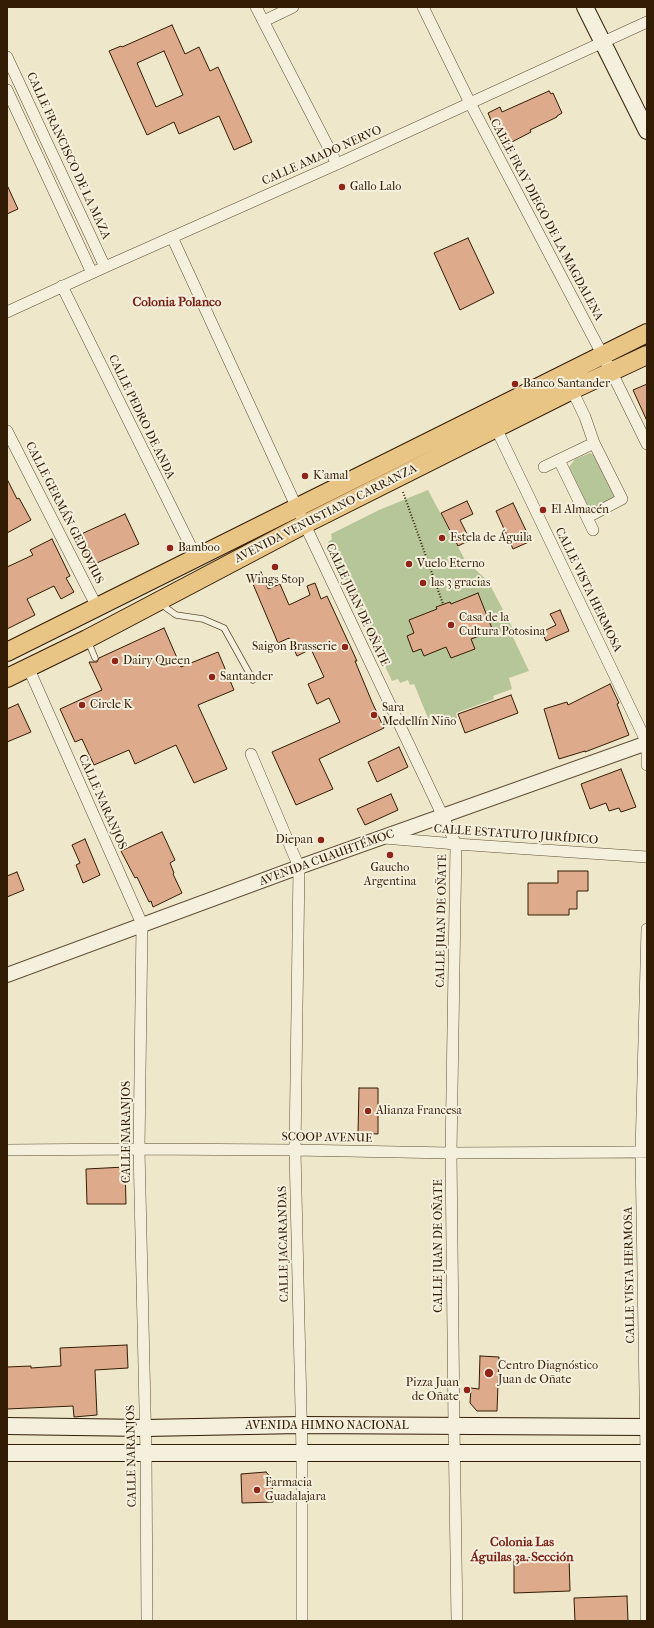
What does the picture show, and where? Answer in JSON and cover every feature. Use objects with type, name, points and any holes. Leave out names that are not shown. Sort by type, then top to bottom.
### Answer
[{"type":"main road","points":[[585,7],[647,131]]},
{"type":"main road","name":"AVENIDA VENUSTIANO CARRANZA","points":[[7,652],[647,333]]},
{"type":"main road","name":"AVENIDA VENUSTIANO CARRANZA","points":[[7,678],[87,639],[305,524],[572,390],[647,355]]},
{"type":"main road","name":"AVENIDA HIMNO NACIONAL","points":[[7,1426],[145,1428],[301,1425],[646,1427]]},
{"type":"main road","points":[[7,1453],[647,1453]]},
{"type":"street","points":[[256,7],[337,164]]},
{"type":"street","points":[[264,21],[293,7]]},
{"type":"street","name":"CALLE FRAY DIEGO DE LA MAGDALENA","points":[[423,7],[470,103],[602,356],[612,372],[647,444]]},
{"type":"street","name":"CALLE AMADO NERVO","points":[[7,312],[62,286],[337,164],[647,22]]},
{"type":"street","name":"CALLE FRANCISCO DE LA MAZA","points":[[7,57],[105,267]]},
{"type":"street","points":[[7,90],[92,273]]},
{"type":"street","name":"CALLE JUAN DE OÑATE","points":[[172,237],[297,508],[456,844],[451,1153],[454,1452],[458,1621]]},
{"type":"street","name":"CALLE PEDRO DE ANDA","points":[[62,286],[197,558]]},
{"type":"street","points":[[572,390],[586,417],[594,443],[622,499],[588,517]]},
{"type":"street","name":"CALLE VISTA HERMOSA","points":[[496,428],[647,743],[647,764]]},
{"type":"street","name":"CALLE GERMÁN GEDOVIUS","points":[[7,431],[97,607]]},
{"type":"street","points":[[544,467],[594,443]]},
{"type":"street","points":[[559,460],[588,517],[592,530]]},
{"type":"street","name":"CALLE NARANJOS","points":[[28,667],[142,924],[139,1149],[146,1453],[147,1621]]},
{"type":"street","name":"AVENIDA CUAUHTÉMOC","points":[[7,975],[299,867],[647,743]]},
{"type":"street","points":[[251,754],[299,867]]},
{"type":"street","name":"CALLE ESTATUTO JURÍDICO","points":[[383,838],[647,857]]},
{"type":"street","name":"CALLE JACARANDAS","points":[[299,867],[295,1150],[302,1453],[302,1621]]},
{"type":"street","name":"CALLE VISTA HERMOSA","points":[[646,1621],[647,1453],[644,1152],[647,930]]},
{"type":"street","name":"SCOOP AVENUE","points":[[7,1150],[295,1150],[451,1153],[644,1152]]},
{"type":"lane","points":[[158,602],[176,615],[203,619],[224,628],[252,680]]},
{"type":"lane","points":[[87,639],[95,658]]},
{"type":"path","points":[[399,477],[443,604]]},
{"type":"green space","points":[[590,453],[594,455],[614,496],[612,500],[593,509],[588,508],[569,467],[575,459]]},
{"type":"green space","points":[[428,490],[465,560],[488,581],[513,629],[510,631],[529,671],[509,678],[512,689],[493,696],[494,699],[456,713],[457,718],[437,725],[433,717],[428,718],[414,684],[410,685],[408,680],[400,683],[398,679],[392,681],[328,542],[332,539],[331,534],[379,510]]},
{"type":"building","points":[[172,25],[185,54],[199,47],[210,71],[218,67],[252,142],[234,150],[219,116],[179,134],[174,122],[147,135],[109,51],[121,46],[122,47]],"holes":[[[164,51],[183,95],[156,107],[137,63]]]},
{"type":"building","points":[[549,91],[551,94],[553,93],[562,113],[508,144],[498,121],[492,123],[488,113],[500,107],[502,112]]},
{"type":"building","points":[[7,185],[18,209],[7,214]]},
{"type":"building","points":[[468,238],[494,293],[460,310],[434,253]]},
{"type":"building","points":[[647,384],[647,421],[633,390]]},
{"type":"building","points":[[7,479],[17,499],[19,498],[31,520],[7,533]]},
{"type":"building","points":[[467,501],[473,514],[460,520],[470,540],[458,546],[441,513]]},
{"type":"building","points":[[513,503],[531,541],[513,549],[496,511]]},
{"type":"building","points":[[125,514],[139,544],[90,566],[77,536]]},
{"type":"building","points":[[52,539],[70,576],[66,578],[74,592],[61,599],[54,586],[27,599],[35,615],[7,629],[7,567],[33,555],[30,550]]},
{"type":"building","points":[[261,572],[268,589],[280,584],[289,605],[310,595],[307,586],[315,583],[321,599],[327,596],[357,661],[355,661],[384,728],[319,759],[333,789],[296,805],[272,752],[340,722],[329,698],[317,704],[308,684],[324,677],[311,649],[297,656],[289,638],[278,643],[250,577]]},
{"type":"building","name":"Casa de la Cultura Potosina","points":[[478,593],[493,631],[471,639],[475,649],[451,658],[446,647],[424,656],[421,649],[413,652],[407,636],[414,633],[409,620],[437,609],[436,607],[450,602],[451,604]]},
{"type":"building","points":[[560,610],[569,631],[546,641],[542,632],[556,625],[550,614]]},
{"type":"building","points":[[164,628],[181,667],[218,652],[234,690],[198,705],[227,769],[194,783],[176,745],[135,764],[129,750],[94,765],[82,739],[75,742],[60,709],[102,690],[89,662],[97,662],[99,658]]},
{"type":"building","points":[[610,684],[619,703],[617,704],[629,735],[585,752],[559,759],[544,709],[567,702],[568,705]]},
{"type":"building","points":[[511,695],[518,713],[465,733],[458,714]]},
{"type":"building","points":[[18,704],[31,732],[7,742],[7,709]]},
{"type":"building","points":[[399,747],[408,767],[377,782],[368,762]]},
{"type":"building","points":[[621,769],[636,807],[621,812],[619,808],[609,811],[606,803],[590,809],[581,784]]},
{"type":"building","points":[[391,794],[398,810],[365,825],[357,809]]},
{"type":"building","points":[[162,832],[175,860],[170,863],[174,873],[173,874],[182,893],[153,907],[137,877],[135,878],[121,851]]},
{"type":"building","points":[[85,839],[100,875],[83,883],[76,865],[80,863],[72,845]]},
{"type":"building","points":[[558,871],[588,871],[588,891],[577,891],[577,909],[569,909],[569,915],[528,915],[528,883],[558,883]]},
{"type":"building","points":[[17,872],[24,890],[7,897],[7,876]]},
{"type":"building","name":"Alianza Francesa","points":[[359,1088],[378,1088],[378,1134],[358,1133]]},
{"type":"building","points":[[125,1167],[126,1204],[87,1204],[86,1169]]},
{"type":"building","points":[[127,1345],[128,1368],[95,1370],[97,1415],[74,1417],[73,1406],[7,1409],[7,1367],[31,1366],[31,1368],[61,1366],[60,1348]]},
{"type":"building","name":"Centro Diagnóstico Juan de Oñate","points":[[480,1356],[499,1357],[497,1411],[477,1411],[470,1403],[471,1388],[479,1389]]},
{"type":"building","name":"Farmacia Guadalajara","points":[[266,1472],[272,1479],[273,1502],[242,1503],[241,1474]]},
{"type":"building","points":[[569,1556],[570,1591],[514,1593],[514,1558]]},
{"type":"building","points":[[627,1596],[628,1621],[575,1621],[574,1598]]},
{"type":"place","name":"Gallo Lalo","points":[[342,187]]},
{"type":"place","name":"Banco Santander","points":[[515,384]]},
{"type":"place","name":"K'amal","points":[[305,476]]},
{"type":"place","name":"El Almacén","points":[[543,510]]},
{"type":"place","name":"Estela de Águila","points":[[442,538]]},
{"type":"place","name":"Bamboo","points":[[170,548]]},
{"type":"place","name":"Vuelo Eterno","points":[[409,564]]},
{"type":"place","name":"Wings Stop","points":[[275,567]]},
{"type":"place","name":"las 3 gracias","points":[[423,583]]},
{"type":"place","name":"Casa de la Cultura Potosina","points":[[451,625]]},
{"type":"place","name":"Saigon Brasserie","points":[[345,647]]},
{"type":"place","name":"Dairy Queen","points":[[115,661]]},
{"type":"place","name":"Santander","points":[[212,677]]},
{"type":"place","name":"Circle K","points":[[82,705]]},
{"type":"place","name":"Sara Medellín Niño","points":[[374,715]]},
{"type":"place","name":"Diepan","points":[[321,840]]},
{"type":"place","name":"Gaucho Argentina","points":[[390,855]]},
{"type":"place","name":"Alianza Francesa","points":[[368,1111]]},
{"type":"place","name":"Centro Diagnóstico Juan de Oñate","points":[[489,1373]]},
{"type":"place","name":"Pizza Juan de Oñate","points":[[467,1390]]},
{"type":"place","name":"Farmacia Guadalajara","points":[[257,1490]]},
{"type":"district","name":"Colonia Polanco","points":[[177,303]]},
{"type":"district","name":"Colonia Las Águilas 3a. Sección","points":[[522,1550]]}]
